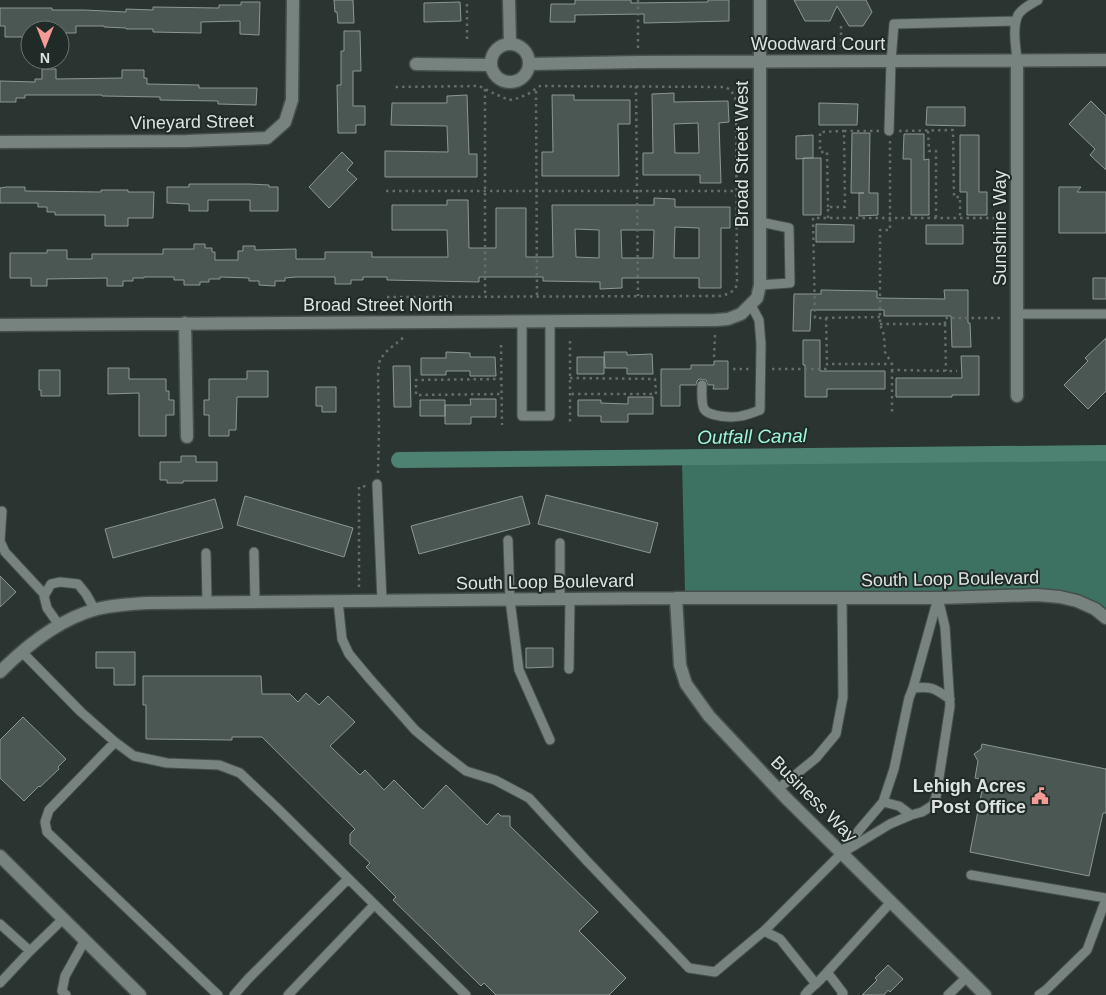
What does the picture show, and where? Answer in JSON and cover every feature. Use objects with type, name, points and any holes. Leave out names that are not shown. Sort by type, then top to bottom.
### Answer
[{"type":"street","name":"Vineyard Street","points":[[0,142],[186,141],[267,138],[285,122],[292,100],[293,0]]},
{"type":"street","points":[[509,0],[510,44]]},
{"type":"street","name":"Broad Street West","points":[[751,305],[758,298],[760,285],[760,0]]},
{"type":"street","points":[[510,44],[522,48],[526,52],[530,64],[525,76],[514,82],[501,81],[496,77],[490,65],[493,53],[503,45],[510,44]]},
{"type":"street","name":"Sunshine Way","points":[[1017,396],[1018,60]]},
{"type":"street","name":"Woodward Court","points":[[530,64],[1106,60]]},
{"type":"street","points":[[416,64],[490,65]]},
{"type":"street","name":"Broad Street North","points":[[0,325],[728,320],[741,314],[751,305]]},
{"type":"street","points":[[185,324],[186,437]]},
{"type":"street","name":"South Loop Boulevard","points":[[0,672],[39,637],[74,617],[116,606],[147,603],[676,598],[938,598],[1037,595],[1077,601],[1095,609],[1106,618]]},
{"type":"street","name":"Business Way","points":[[676,598],[680,665],[686,684],[709,716],[778,789],[985,995]]},
{"type":"street","points":[[0,856],[140,995]]},
{"type":"lane","points":[[1018,60],[1015,40],[1016,21],[1019,13],[1028,5],[1038,0]]},
{"type":"lane","points":[[890,131],[891,61],[894,24],[1016,21]]},
{"type":"lane","points":[[760,222],[789,228],[790,283],[760,285]]},
{"type":"lane","points":[[702,385],[703,406],[705,411],[709,413],[722,417],[740,417],[760,410],[761,344],[759,320],[751,305]]},
{"type":"lane","points":[[1017,316],[1106,314]]},
{"type":"lane","points":[[522,321],[522,416],[550,416],[550,321]]},
{"type":"lane","points":[[377,484],[382,601]]},
{"type":"lane","points":[[2,511],[0,541],[5,552],[45,595]]},
{"type":"lane","points":[[508,540],[510,600],[519,670],[550,740]]},
{"type":"lane","points":[[560,543],[569,669]]},
{"type":"lane","points":[[254,552],[255,602]]},
{"type":"lane","points":[[206,553],[207,602]]},
{"type":"lane","points":[[58,625],[47,608],[44,596],[51,584],[60,582],[78,584],[96,610]]},
{"type":"lane","points":[[778,789],[816,758],[836,734],[843,697],[842,598]]},
{"type":"lane","points":[[338,601],[342,639],[349,654],[416,730],[466,771],[495,780],[529,798],[689,968],[715,972],[764,931],[842,853],[883,802],[894,769],[908,698],[913,688],[938,598]]},
{"type":"lane","points":[[842,853],[890,824],[922,812],[933,805],[936,797],[950,706],[944,627],[938,598]]},
{"type":"lane","points":[[22,652],[80,712],[134,756],[167,763],[219,765],[240,773],[466,995]]},
{"type":"lane","points":[[913,688],[929,686],[950,699]]},
{"type":"lane","points":[[115,742],[49,810],[45,822],[47,832],[218,995]]},
{"type":"lane","points":[[883,802],[899,806],[911,815]]},
{"type":"lane","points":[[971,875],[1106,898],[1087,950],[1039,995]]},
{"type":"lane","points":[[234,995],[348,879]]},
{"type":"lane","points":[[806,995],[891,902]]},
{"type":"lane","points":[[288,995],[374,905]]},
{"type":"lane","points":[[0,983],[63,919]]},
{"type":"lane","points":[[0,924],[30,951]]},
{"type":"lane","points":[[764,931],[780,939],[816,984]]},
{"type":"lane","points":[[66,995],[62,991],[65,976],[86,940]]},
{"type":"lane","points":[[827,972],[843,993],[842,995]]},
{"type":"lane","points":[[948,995],[967,977]]},
{"type":"path","points":[[467,0],[467,38]]},
{"type":"path","points":[[638,0],[638,62]]},
{"type":"path","points":[[841,26],[841,62]]},
{"type":"path","points":[[387,297],[720,296],[734,291],[737,285],[736,100],[730,90],[725,87],[540,86],[519,98],[509,100],[479,86],[392,87]]},
{"type":"path","points":[[636,86],[638,296]]},
{"type":"path","points":[[485,89],[485,297]]},
{"type":"path","points":[[536,90],[537,296]]},
{"type":"path","points":[[828,218],[827,152],[820,152],[820,132],[953,130],[954,197],[960,197],[960,218]]},
{"type":"path","points":[[828,207],[845,207],[844,131]]},
{"type":"path","points":[[890,131],[890,230],[880,230],[880,324],[884,335],[884,352],[892,364],[892,412]]},
{"type":"path","points":[[928,131],[929,151],[936,151],[936,218]]},
{"type":"path","points":[[386,191],[737,191]]},
{"type":"path","points":[[880,317],[815,318],[813,218],[994,218]]},
{"type":"path","points":[[946,371],[945,318],[1017,316]]},
{"type":"path","points":[[732,369],[827,369],[826,317]]},
{"type":"path","points":[[714,358],[716,320]]},
{"type":"path","points":[[359,601],[359,487],[377,484],[380,430],[378,372],[380,359],[388,350],[423,322]]},
{"type":"path","points":[[880,324],[945,324]]},
{"type":"path","points":[[570,341],[570,424]]},
{"type":"path","points":[[501,345],[502,424]]},
{"type":"path","points":[[827,364],[892,364]]},
{"type":"path","points":[[892,370],[957,371]]},
{"type":"path","points":[[570,378],[655,379],[656,394],[570,394]]},
{"type":"path","points":[[502,379],[416,380],[416,395],[502,394]]},
{"type":"green space","points":[[1106,458],[1106,608],[1079,594],[1038,588],[938,591],[685,591],[682,461]]},
{"type":"building","points":[[334,0],[353,0],[354,23],[338,23]]},
{"type":"building","points":[[575,0],[631,0],[631,3],[729,0],[729,21],[644,23],[644,14],[575,15],[575,22],[550,22],[551,4],[575,4]]},
{"type":"building","points":[[794,0],[866,0],[872,12],[863,26],[849,26],[837,6],[830,21],[805,21]]},
{"type":"building","points":[[241,2],[260,2],[259,35],[240,34],[240,21],[201,22],[201,33],[153,32],[153,29],[76,26],[76,33],[70,33],[70,20],[20,20],[20,37],[5,37],[5,26],[0,26],[0,8],[52,8],[52,10],[126,12],[126,9],[153,10],[153,7],[219,8],[219,5],[241,5]]},
{"type":"building","points":[[460,2],[461,21],[424,22],[424,3]]},
{"type":"building","points":[[344,31],[360,31],[361,71],[353,71],[353,106],[365,106],[365,125],[356,125],[356,133],[338,133],[337,85],[341,85],[341,51],[344,51]]},
{"type":"building","points":[[42,70],[56,70],[56,79],[122,78],[122,70],[144,70],[144,78],[147,78],[147,84],[199,85],[199,88],[257,88],[256,105],[218,104],[218,101],[160,100],[160,97],[102,95],[25,95],[25,98],[16,98],[16,102],[0,102],[0,81],[35,82],[35,79],[42,79]]},
{"type":"building","points":[[674,93],[674,102],[728,101],[729,122],[719,123],[721,183],[700,183],[700,175],[643,175],[643,153],[653,153],[652,94]],"holes":[[[698,123],[699,153],[675,153],[674,124]]]},
{"type":"building","points":[[467,95],[469,154],[477,154],[477,177],[385,177],[385,151],[448,152],[447,126],[391,125],[392,103],[447,103],[447,96]]},
{"type":"building","points":[[552,95],[574,95],[574,100],[630,100],[630,124],[618,124],[619,176],[542,176],[542,152],[553,152]]},
{"type":"building","points":[[1091,101],[1106,116],[1106,170],[1090,155],[1095,149],[1069,124]]},
{"type":"building","points":[[819,103],[858,104],[857,125],[819,125]]},
{"type":"building","points":[[927,107],[965,107],[965,126],[926,125]]},
{"type":"building","points":[[852,133],[870,133],[869,193],[878,193],[878,215],[859,216],[859,193],[851,193]]},
{"type":"building","points":[[904,134],[924,134],[924,160],[929,159],[929,215],[911,215],[911,159],[903,159]]},
{"type":"building","points":[[813,135],[813,158],[796,159],[796,136]]},
{"type":"building","points":[[960,135],[979,135],[979,192],[987,192],[987,215],[967,215],[967,192],[960,192]]},
{"type":"building","points":[[342,152],[353,163],[347,170],[357,179],[329,208],[309,187]]},
{"type":"building","points":[[803,158],[821,158],[821,215],[803,215]]},
{"type":"building","points":[[189,184],[249,184],[278,187],[278,211],[250,211],[250,200],[208,200],[208,211],[189,211],[189,204],[167,203],[167,187],[189,187]]},
{"type":"building","points":[[25,187],[25,191],[101,192],[101,190],[128,190],[128,192],[154,192],[153,218],[128,218],[128,226],[105,226],[105,215],[55,215],[55,212],[47,212],[47,207],[38,207],[38,203],[0,203],[0,188]]},
{"type":"building","points":[[1059,187],[1081,187],[1077,192],[1106,192],[1106,233],[1059,233]]},
{"type":"building","points":[[654,198],[675,199],[675,207],[730,207],[730,228],[721,228],[721,288],[699,288],[699,278],[622,278],[622,288],[600,289],[600,282],[543,281],[543,277],[479,277],[479,282],[387,280],[387,277],[363,277],[363,280],[351,280],[351,284],[335,284],[335,277],[296,277],[285,278],[285,281],[275,281],[275,286],[259,285],[259,281],[249,281],[249,278],[220,277],[220,279],[209,279],[209,282],[200,282],[200,285],[184,285],[184,280],[174,280],[174,277],[144,277],[133,278],[133,281],[123,281],[123,286],[107,286],[107,278],[47,279],[47,286],[31,286],[31,278],[10,278],[10,253],[47,253],[47,250],[67,250],[67,259],[92,259],[92,254],[163,254],[163,249],[194,249],[194,244],[205,244],[205,248],[212,248],[212,252],[215,252],[215,260],[238,260],[238,251],[243,251],[243,246],[255,246],[255,250],[296,249],[296,259],[325,259],[325,252],[372,252],[372,257],[448,257],[447,230],[392,230],[392,205],[447,205],[447,200],[468,200],[469,248],[496,248],[496,208],[526,208],[526,257],[553,257],[552,205],[654,205]],"holes":[[[675,227],[699,228],[699,258],[674,258]],[[575,229],[599,230],[599,258],[576,257]],[[621,230],[654,230],[653,258],[622,258]]]},
{"type":"building","points":[[816,224],[854,225],[854,242],[816,242]]},
{"type":"building","points":[[926,225],[963,225],[963,244],[926,244]]},
{"type":"building","points":[[1093,278],[1106,278],[1106,299],[1093,299]]},
{"type":"building","points":[[821,290],[877,291],[877,298],[945,299],[944,290],[968,290],[968,323],[970,323],[971,347],[952,347],[951,316],[884,316],[884,310],[811,310],[810,331],[793,331],[794,294],[821,294]]},
{"type":"building","points":[[1106,338],[1106,391],[1088,409],[1064,385],[1088,361],[1085,358]]},
{"type":"building","points":[[803,340],[820,340],[820,371],[885,371],[885,389],[827,389],[827,397],[805,397]]},
{"type":"building","points":[[446,352],[470,353],[470,357],[495,357],[496,376],[470,376],[470,371],[446,371],[446,375],[421,375],[421,358],[446,358]]},
{"type":"building","points":[[604,352],[627,352],[627,355],[652,354],[653,374],[627,374],[627,368],[605,368]]},
{"type":"building","points":[[961,356],[979,356],[979,395],[896,397],[896,378],[962,378]]},
{"type":"building","points":[[577,357],[604,357],[604,374],[577,374]]},
{"type":"building","points":[[714,361],[728,361],[728,389],[713,389],[714,385],[708,385],[706,380],[699,379],[696,385],[680,385],[680,406],[661,406],[661,369],[691,369],[691,365],[714,365]]},
{"type":"building","points":[[393,366],[410,366],[411,407],[394,407]]},
{"type":"building","points":[[108,368],[129,368],[129,379],[166,379],[166,391],[169,391],[169,400],[174,400],[174,415],[166,415],[166,436],[139,436],[139,393],[108,394]]},
{"type":"building","points":[[39,370],[60,370],[60,396],[41,396],[41,390],[39,390]]},
{"type":"building","points":[[247,371],[268,371],[268,397],[237,397],[236,430],[229,430],[229,436],[209,436],[209,415],[204,415],[204,400],[209,400],[209,379],[247,379]]},
{"type":"building","points":[[316,387],[336,387],[336,412],[322,412],[322,406],[316,406]]},
{"type":"building","points":[[628,397],[653,397],[653,414],[628,414],[628,422],[601,422],[601,416],[578,416],[578,400],[601,400],[601,403],[628,404]]},
{"type":"building","points":[[470,399],[496,399],[496,417],[471,417],[471,424],[445,424],[445,405],[471,405]]},
{"type":"building","points":[[420,400],[445,400],[445,416],[420,416]]},
{"type":"building","points":[[181,456],[196,456],[196,462],[217,462],[217,481],[167,483],[167,480],[160,480],[160,462],[181,462]]},
{"type":"building","points":[[546,495],[658,523],[650,553],[538,524]]},
{"type":"building","points":[[245,496],[353,528],[344,557],[237,525]]},
{"type":"building","points":[[522,496],[530,524],[419,554],[411,526]]},
{"type":"building","points":[[215,499],[223,528],[113,558],[105,529]]},
{"type":"building","points":[[0,576],[16,592],[0,607]]},
{"type":"building","points":[[526,648],[553,648],[553,667],[526,668]]},
{"type":"building","points":[[96,652],[135,652],[135,685],[114,685],[114,668],[96,668]]},
{"type":"building","points":[[143,676],[261,676],[262,694],[290,694],[298,702],[306,693],[319,705],[328,696],[355,722],[330,746],[360,775],[365,770],[384,790],[394,780],[423,809],[446,785],[487,825],[498,813],[501,816],[510,816],[510,826],[598,912],[579,931],[626,978],[609,995],[496,995],[484,983],[481,986],[393,900],[396,897],[366,867],[370,863],[350,844],[350,834],[355,829],[262,737],[232,737],[232,740],[146,739],[146,705],[143,705]]},
{"type":"building","points":[[23,717],[66,759],[58,767],[59,769],[24,801],[0,778],[0,740]]},
{"type":"building","points":[[982,744],[1106,769],[1106,813],[1103,813],[1089,876],[970,852],[984,780],[975,778],[978,761],[974,754],[981,749]]},
{"type":"building","points":[[888,965],[903,979],[890,992],[888,990],[884,995],[862,995],[877,980],[875,978]]},
{"type":"waterway","name":"Outfall Canal","points":[[399,460],[1106,453]]},
{"type":"place","name":"Lehigh Acres Post Office","points":[[1040,796]]}]
